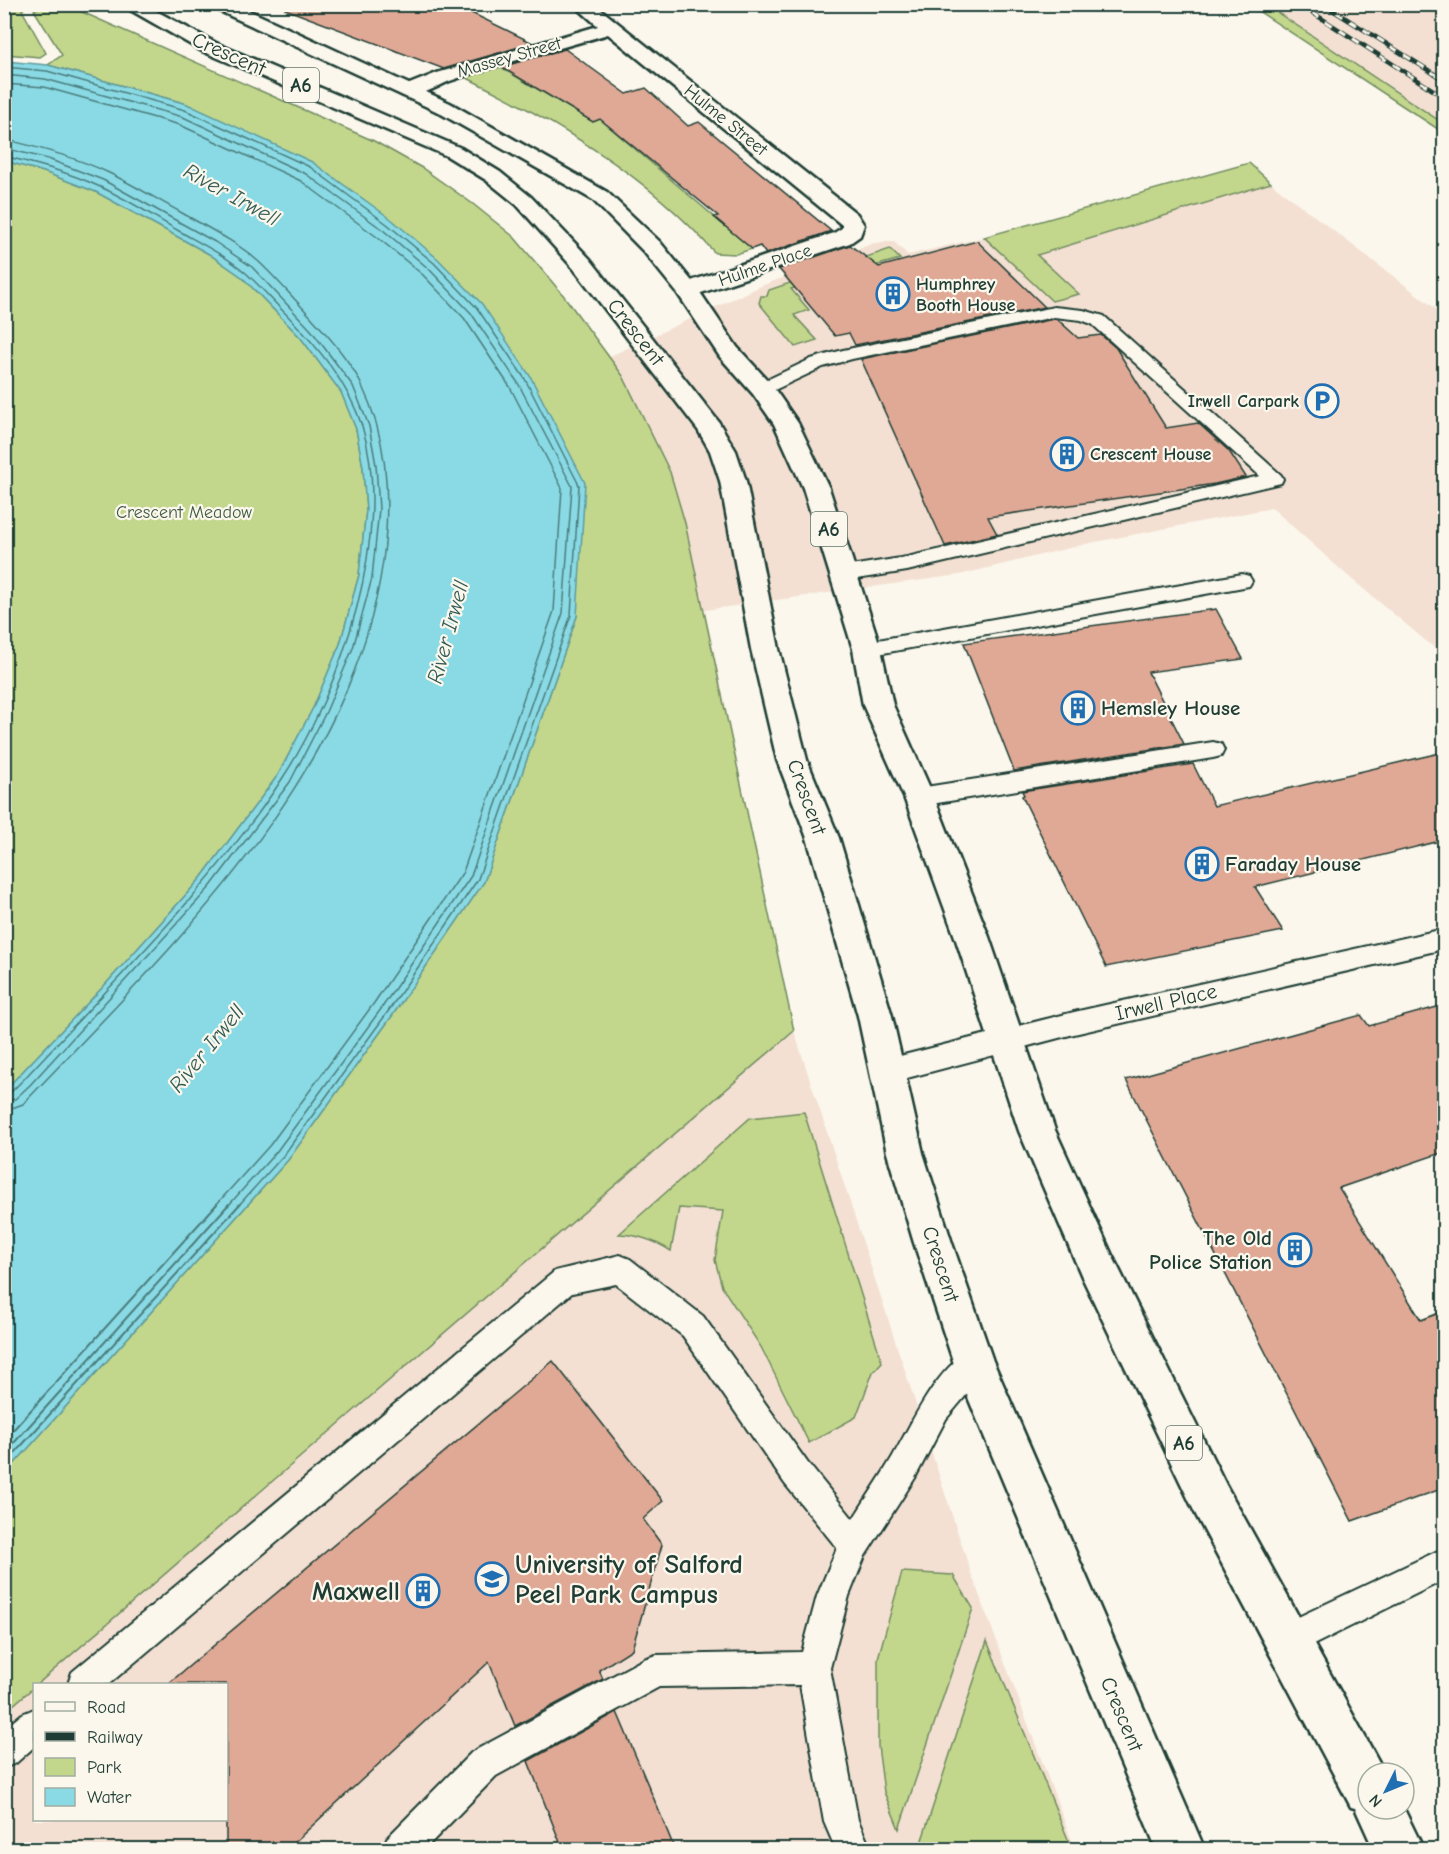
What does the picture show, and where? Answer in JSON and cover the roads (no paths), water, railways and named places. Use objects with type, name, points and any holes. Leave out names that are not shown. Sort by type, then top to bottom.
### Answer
[{"type":"main road","name":"Crescent","points":[[129,4],[209,46],[454,152],[493,176],[524,201],[582,264],[709,427],[723,451],[733,481],[765,649],[792,760],[823,838],[875,1016],[905,1153],[974,1364],[1181,1850]]},
{"type":"main road","name":"Crescent","points":[[219,4],[409,91],[503,140],[600,196],[645,238],[687,290],[728,352],[762,390],[786,423],[816,488],[867,649],[878,705],[919,797],[972,937],[1037,1131],[1097,1266],[1211,1500],[1356,1768]]},
{"type":"main road","name":"Hulme Street","points":[[582,4],[849,219],[853,225],[852,231],[842,238]]},
{"type":"main road","name":"Massey Street","points":[[409,91],[444,76],[610,28]]},
{"type":"main road","name":"Hulme Place","points":[[687,290],[842,238]]},
{"type":"main road","points":[[1384,1821],[1400,1850]]},
{"type":"lane","points":[[762,390],[817,363],[849,354],[1054,312],[1083,315],[1098,320],[1274,479],[907,564],[844,574]]},
{"type":"lane","points":[[867,649],[1242,580]]},
{"type":"lane","points":[[919,797],[1213,750]]},
{"type":"lane","name":"Irwell Place","points":[[888,1071],[1074,1023],[1444,939]]},
{"type":"lane","points":[[85,1683],[565,1281],[620,1269],[693,1326],[796,1473],[854,1545]]},
{"type":"lane","points":[[854,1850],[841,1822],[814,1668],[833,1596],[854,1545],[904,1467],[935,1408],[974,1364]]},
{"type":"lane","points":[[1287,1640],[1444,1563]]},
{"type":"lane","points":[[399,1850],[484,1764],[656,1671],[814,1668]]},
{"type":"lane","points":[[4,1751],[33,1727]]},
{"type":"water","name":"River Irwell","points":[[5,61],[48,65],[187,104],[312,162],[391,219],[438,259],[482,304],[530,376],[585,483],[577,616],[484,882],[392,1016],[288,1160],[5,1474],[5,1090],[104,986],[201,878],[278,775],[314,706],[340,644],[359,575],[366,510],[363,467],[356,429],[341,392],[301,338],[242,277],[209,254],[96,192],[44,172],[5,161]]},
{"type":"railway","points":[[1299,4],[1444,97]]},
{"type":"railway","points":[[1323,4],[1444,80]]},
{"type":"place","name":"Humphrey Booth House","points":[[893,294]]},
{"type":"place","name":"Irwell Carpark","points":[[1322,401]]},
{"type":"place","name":"Crescent House","points":[[1067,454]]},
{"type":"place","name":"Hemsley House","points":[[1078,708]]},
{"type":"place","name":"Faraday House","points":[[1202,864]]},
{"type":"place","name":"The Old Police Station","points":[[1295,1250]]},
{"type":"place","name":"University of Salford Peel Park Campus","points":[[492,1579]]},
{"type":"place","name":"Maxwell","points":[[423,1591]]},
{"type":"park label","name":"Crescent Meadow","points":[[184,512]]}]
